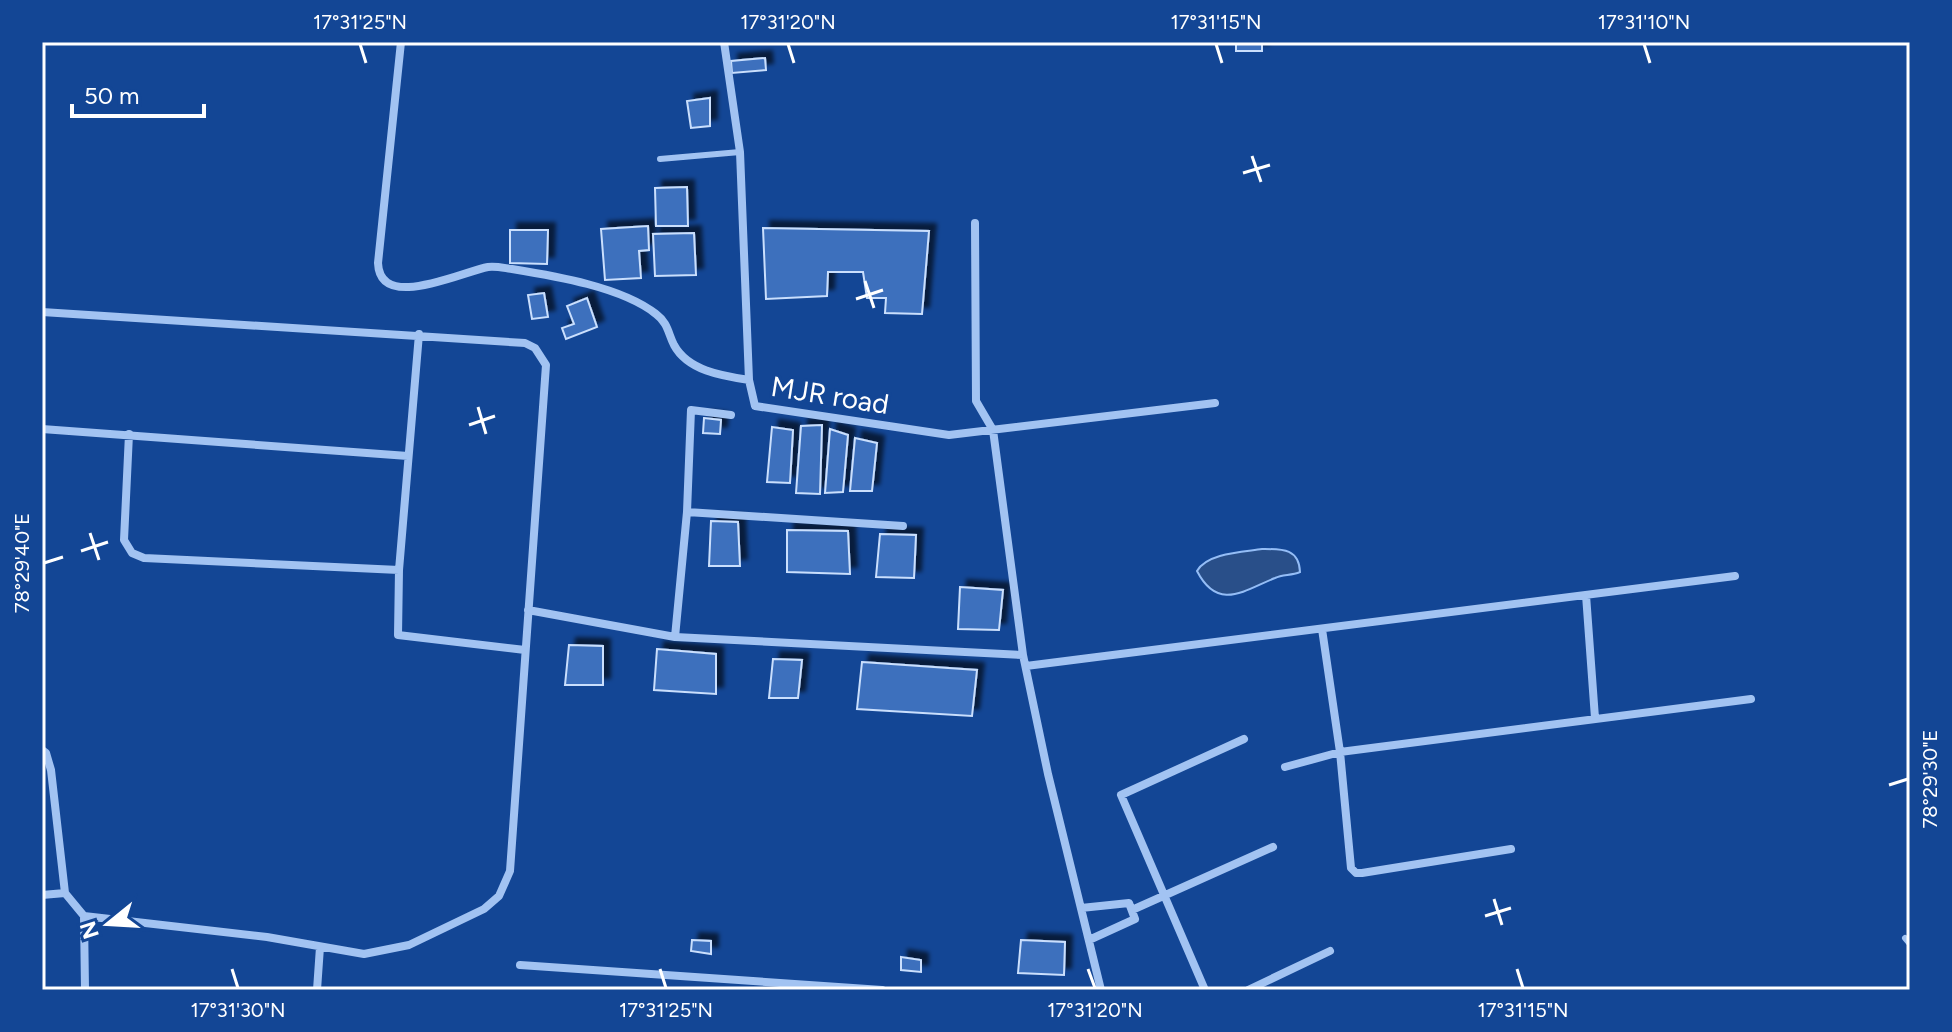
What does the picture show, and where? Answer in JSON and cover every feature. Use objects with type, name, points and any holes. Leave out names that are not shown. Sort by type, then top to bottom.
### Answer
[{"type":"street","points":[[401,42],[378,263],[378,274],[385,282],[395,287],[411,288],[492,266],[573,278],[643,305],[658,315],[665,322],[674,345],[698,367],[749,380]]},
{"type":"street","name":"MJR road","points":[[724,42],[740,152],[749,380],[755,406],[949,435],[1215,403]]},
{"type":"street","points":[[975,223],[976,401],[993,430],[1023,655],[1048,774],[1101,990]]},
{"type":"street","points":[[42,312],[525,343],[542,354],[546,365],[510,871],[499,896],[484,909],[409,945],[364,954],[267,937],[84,916]]},
{"type":"street","points":[[419,334],[399,570],[398,635],[525,650]]},
{"type":"street","points":[[675,637],[687,512],[691,410],[731,415]]},
{"type":"street","points":[[42,429],[408,456]]},
{"type":"street","points":[[129,434],[124,540],[132,553],[144,558],[399,570]]},
{"type":"street","points":[[687,512],[903,526]]},
{"type":"street","points":[[1026,666],[1735,576]]},
{"type":"street","points":[[1586,595],[1595,718]]},
{"type":"street","points":[[528,610],[675,637],[1023,655]]},
{"type":"street","points":[[1322,629],[1340,752],[1351,868],[1356,873],[1511,849]]},
{"type":"street","points":[[1285,767],[1340,752],[1751,699]]},
{"type":"street","points":[[1205,990],[1121,795],[1244,739]]},
{"type":"street","points":[[42,750],[46,753],[51,770],[65,893],[84,916],[85,990]]},
{"type":"street","points":[[1132,910],[1273,847]]},
{"type":"street","points":[[42,895],[65,893]]},
{"type":"street","points":[[1081,908],[1129,903],[1135,919],[1089,940]]},
{"type":"street","points":[[317,990],[320,947]]},
{"type":"street","points":[[1248,990],[1330,951]]},
{"type":"street","points":[[520,965],[882,990]]},
{"type":"lane","points":[[660,159],[740,152]]},
{"type":"water","points":[[1262,549],[1293,554],[1300,572],[1278,577],[1243,592],[1223,594],[1205,584],[1197,571],[1217,557]]},
{"type":"building","points":[[1236,42],[1262,42],[1262,51],[1236,51]]},
{"type":"building","points":[[765,58],[766,70],[732,73],[731,61]]},
{"type":"building","points":[[710,98],[710,126],[691,128],[687,101]]},
{"type":"building","points":[[687,187],[688,226],[656,226],[655,188]]},
{"type":"building","points":[[648,226],[649,250],[639,251],[641,278],[605,280],[601,229]]},
{"type":"building","points":[[763,228],[929,231],[922,314],[885,313],[886,298],[867,298],[863,272],[828,272],[827,296],[766,299]]},
{"type":"building","points":[[510,230],[548,230],[547,264],[510,263]]},
{"type":"building","points":[[694,233],[696,275],[655,276],[653,234]]},
{"type":"building","points":[[544,293],[548,317],[532,319],[528,295]]},
{"type":"building","points":[[587,298],[597,327],[566,339],[562,328],[574,324],[567,306]]},
{"type":"building","points":[[704,418],[721,420],[720,434],[703,433]]},
{"type":"building","points":[[822,425],[820,494],[796,493],[801,426]]},
{"type":"building","points":[[772,427],[793,430],[790,483],[767,482]]},
{"type":"building","points":[[830,429],[848,435],[843,492],[825,493]]},
{"type":"building","points":[[855,438],[877,443],[872,491],[850,491]]},
{"type":"building","points":[[711,521],[738,522],[740,566],[709,566]]},
{"type":"building","points":[[787,530],[848,531],[850,574],[787,572]]},
{"type":"building","points":[[880,534],[916,535],[914,578],[876,577]]},
{"type":"building","points":[[960,587],[1003,590],[999,630],[958,629]]},
{"type":"building","points":[[569,645],[603,646],[603,685],[565,685]]},
{"type":"building","points":[[657,649],[716,654],[716,694],[654,690]]},
{"type":"building","points":[[773,659],[802,660],[798,698],[769,698]]},
{"type":"building","points":[[862,662],[977,670],[972,716],[857,709]]},
{"type":"building","points":[[692,940],[711,941],[711,954],[691,951]]},
{"type":"building","points":[[1021,940],[1065,942],[1064,975],[1018,973]]},
{"type":"building","points":[[901,957],[921,960],[921,972],[901,970]]}]
